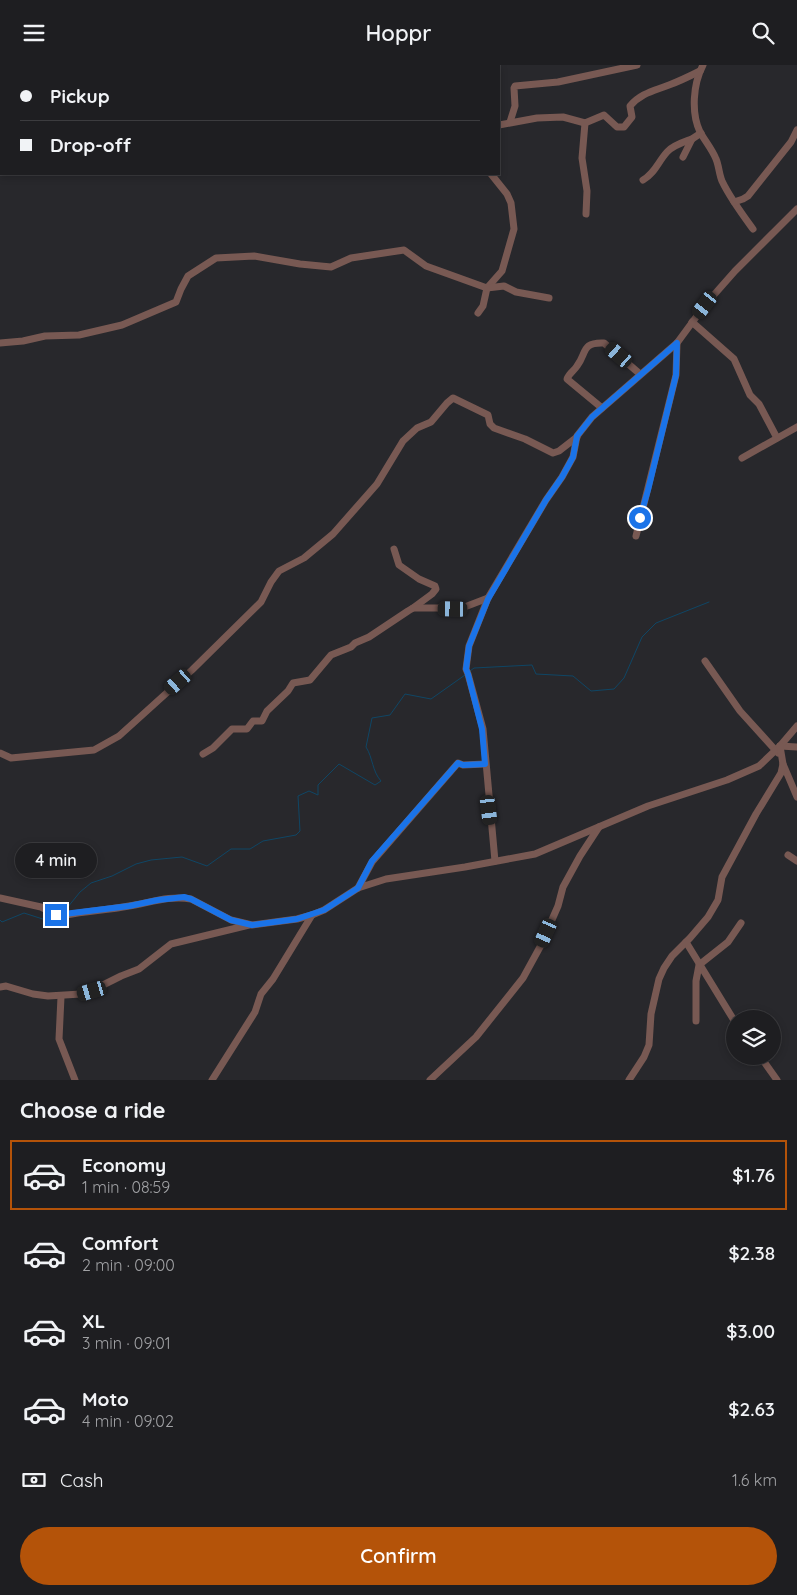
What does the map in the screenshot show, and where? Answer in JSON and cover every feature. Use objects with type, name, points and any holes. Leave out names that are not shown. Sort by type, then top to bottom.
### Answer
[{"type":"street","points":[[510,122],[515,106],[515,86],[558,82],[636,65]]},
{"type":"street","points":[[500,125],[537,118],[563,117],[585,123],[604,115],[613,125],[624,127],[632,117],[630,106],[638,98],[648,92],[678,81],[701,68]]},
{"type":"street","points":[[701,68],[695,97],[694,115],[700,133],[716,159],[721,178],[734,202],[753,229]]},
{"type":"street","points":[[585,123],[583,127],[582,159],[588,191],[586,214]]},
{"type":"street","points":[[734,202],[748,196],[791,142],[797,130]]},
{"type":"street","points":[[643,180],[654,171],[667,151],[700,133]]},
{"type":"street","points":[[683,157],[692,139]]},
{"type":"street","points":[[478,313],[482,306],[486,288],[502,271],[514,229],[512,203],[492,175]]},
{"type":"street","points":[[0,753],[11,758],[94,750],[119,736],[192,670],[261,602],[279,571],[316,550],[333,534],[377,484],[403,441],[417,427],[431,422],[447,403],[453,399],[488,415],[490,425],[494,428],[525,439],[553,453],[559,451],[577,436],[592,417],[677,343],[735,271],[797,209]]},
{"type":"street","points":[[0,343],[23,341],[45,336],[79,335],[122,325],[176,302],[188,276],[216,258],[254,256],[331,267],[351,258],[404,250],[426,266],[486,288],[504,286],[516,292],[549,298]]},
{"type":"street","points":[[692,322],[734,359],[750,395],[759,404],[777,438]]},
{"type":"street","points":[[602,408],[567,379],[568,375],[576,369],[582,359],[583,351],[590,344],[604,343],[640,374]]},
{"type":"street","points":[[636,536],[676,375],[677,343]]},
{"type":"street","points":[[742,458],[797,427]]},
{"type":"street","points":[[495,861],[482,729],[467,672],[469,646],[488,599],[573,457],[577,436]]},
{"type":"street","points":[[203,754],[214,748],[232,729],[247,729],[253,721],[262,721],[267,711],[293,683],[310,680],[331,655],[369,637],[432,594],[436,589],[435,586],[419,579],[399,565],[394,549]]},
{"type":"street","points":[[413,608],[462,608],[488,599]]},
{"type":"street","points":[[705,661],[740,711],[778,748],[797,797]]},
{"type":"street","points":[[0,987],[6,986],[40,995],[61,997],[92,991],[139,969],[172,944],[252,925],[312,915],[324,910],[358,888],[386,879],[535,854],[648,806],[726,780],[759,766],[797,726]]},
{"type":"street","points":[[778,748],[797,747]]},
{"type":"street","points":[[630,1080],[649,1045],[651,1014],[659,979],[664,968],[672,956],[708,917],[718,900],[722,877],[756,814],[781,773],[782,760]]},
{"type":"street","points":[[358,888],[372,861],[458,763],[463,765],[485,764]]},
{"type":"street","points":[[430,1080],[476,1037],[523,977],[540,947],[564,887],[580,856],[599,827]]},
{"type":"street","points":[[788,855],[797,861]]},
{"type":"street","points":[[0,898],[41,907],[56,915],[66,915],[184,897],[231,920],[252,925]]},
{"type":"street","points":[[212,1080],[250,1021],[261,994],[273,979],[312,915]]},
{"type":"street","points":[[696,1021],[696,981],[699,965],[728,942],[741,923]]},
{"type":"street","points":[[686,942],[727,1010]]},
{"type":"street","points":[[61,997],[59,1039],[75,1080]]},
{"type":"street","points":[[766,1065],[777,1080]]},
{"type":"waterway","points":[[470,671],[474,668],[532,665],[536,674],[573,676],[591,691],[614,689],[624,678],[642,637],[656,623],[709,602]]},
{"type":"waterway","points":[[63,913],[80,892],[91,883],[112,876],[136,864],[151,860],[182,857],[207,866],[231,849],[250,849],[263,841],[296,835],[300,831],[298,796],[309,791],[318,795],[318,785],[339,764],[375,785],[381,781],[366,747],[372,718],[390,715],[405,694],[431,699],[465,675]]},
{"type":"waterway","points":[[0,920],[2,922],[24,913],[52,922],[59,918]]},
{"type":"route","points":[[56,915],[113,909],[184,897],[231,920],[252,925],[312,915],[356,891],[372,861],[458,763],[463,765],[485,764],[482,729],[466,669],[466,659],[469,646],[488,599],[546,500],[562,477],[573,457],[577,436],[581,430],[592,417],[677,343],[676,375],[640,518]]}]
